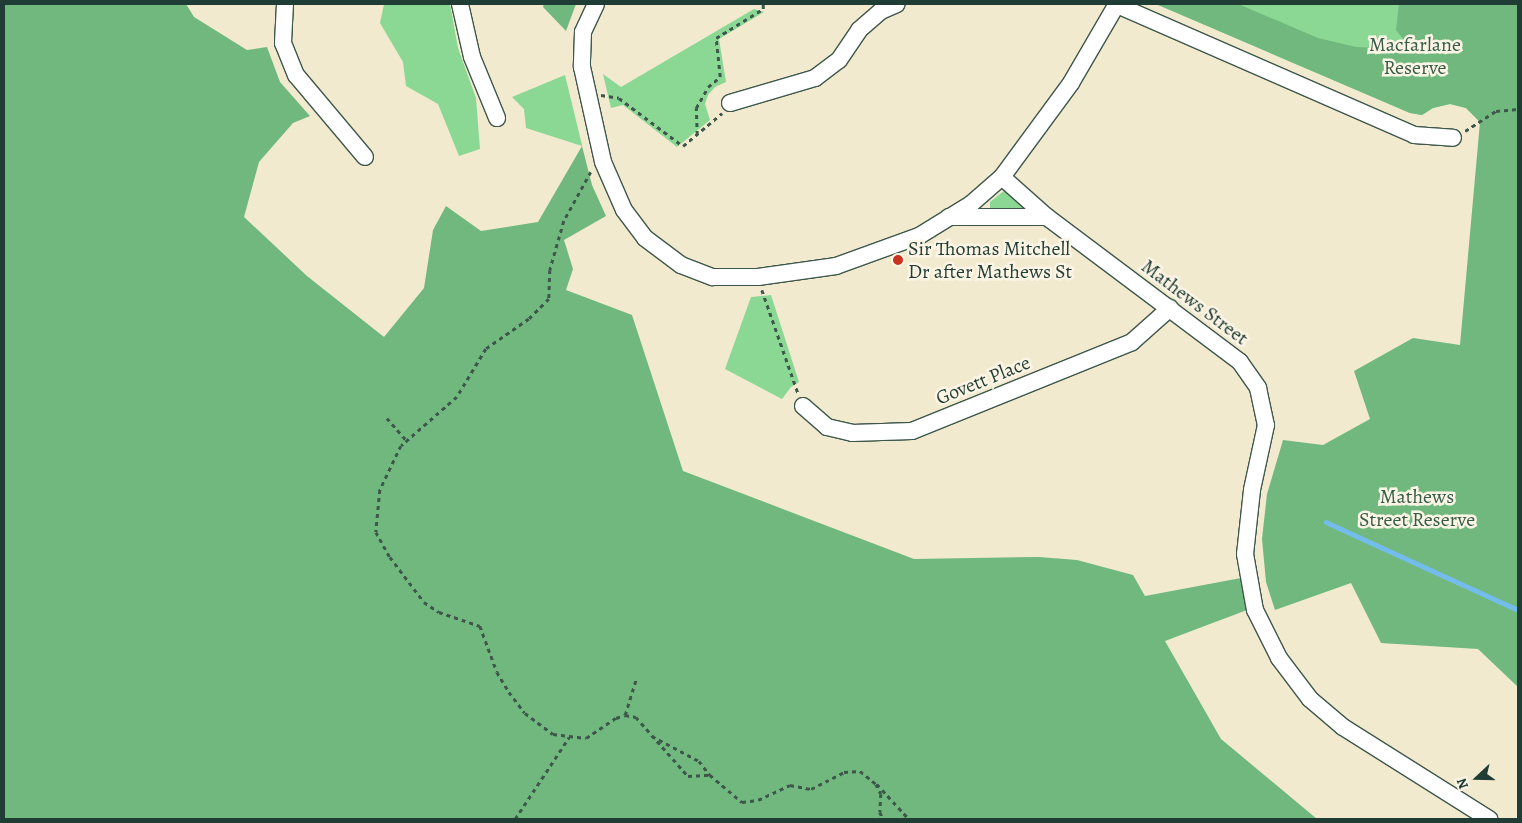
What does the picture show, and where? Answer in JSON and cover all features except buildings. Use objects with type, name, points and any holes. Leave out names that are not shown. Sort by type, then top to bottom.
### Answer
[{"type":"street","points":[[286,4],[283,43],[296,75],[365,157]]},
{"type":"street","points":[[460,4],[472,57],[497,118]]},
{"type":"street","points":[[596,4],[583,32],[580,50],[603,162],[624,210],[645,238],[681,265],[713,277],[758,277],[836,266],[919,236],[971,204],[1002,177],[1071,83],[1117,4],[1414,135],[1453,138]]},
{"type":"street","points":[[730,104],[815,78],[839,60],[859,30],[881,11],[897,4]]},
{"type":"street","name":"Mathews Street","points":[[1002,177],[1046,217],[1240,362],[1258,388],[1266,425],[1252,490],[1245,554],[1255,610],[1279,658],[1310,699],[1343,727],[1489,819]]},
{"type":"street","points":[[949,217],[1046,217]]},
{"type":"street","name":"Govett Place","points":[[803,406],[827,427],[852,433],[912,431],[1132,342],[1170,308]]},
{"type":"path","points":[[697,135],[696,108],[708,87],[720,77],[716,38],[763,9],[763,4]]},
{"type":"path","points":[[605,94],[619,98],[683,146],[730,104]]},
{"type":"path","points":[[1453,138],[1496,111],[1518,109]]},
{"type":"path","points":[[603,162],[582,186],[564,222],[550,270],[549,299],[529,319],[486,349],[457,397],[401,446],[380,490],[376,532],[390,557],[424,602],[439,612],[480,626],[497,672],[525,713],[553,734],[586,738],[625,715],[636,717],[688,776],[710,775]]},
{"type":"path","points":[[758,277],[803,406]]},
{"type":"path","points":[[387,418],[407,440]]},
{"type":"path","points":[[625,715],[636,680]]},
{"type":"path","points":[[650,735],[699,761],[710,775],[742,802],[758,800],[790,785],[811,789],[844,772],[860,771],[876,784],[909,819]]},
{"type":"path","points":[[515,819],[569,737]]},
{"type":"path","points":[[876,784],[882,794],[880,812],[884,819]]},
{"type":"green space","points":[[4,4],[186,4],[194,17],[247,50],[267,47],[280,82],[310,116],[293,123],[259,162],[244,217],[307,276],[384,337],[424,288],[433,230],[446,206],[481,231],[538,222],[582,146],[592,185],[606,216],[564,240],[573,269],[566,290],[632,315],[683,471],[914,559],[1039,557],[1077,560],[1133,575],[1145,596],[1241,578],[1247,610],[1165,641],[1221,739],[1317,819],[4,819]]},
{"type":"green space","points":[[384,4],[450,4],[458,48],[476,98],[480,149],[459,156],[438,104],[406,86],[403,62],[380,23]]},
{"type":"green space","points":[[544,4],[576,4],[566,31],[543,7]]},
{"type":"green space","name":"Macfarlane Reserve","points":[[1156,4],[1492,4],[1480,122],[1466,108],[1450,104],[1433,108],[1422,115],[1410,113]]},
{"type":"green space","name":"Mathews Street Reserve","points":[[1156,4],[1238,4],[1318,38],[1356,47],[1400,49],[1407,44],[1396,30],[1399,4],[1518,4],[1518,687],[1478,649],[1381,643],[1351,583],[1275,610],[1266,582],[1262,539],[1267,494],[1283,440],[1323,445],[1370,419],[1354,371],[1413,338],[1460,345],[1480,122],[1466,108],[1450,104],[1433,108],[1422,115],[1410,113]]},
{"type":"green space","points":[[754,9],[764,12],[719,39],[726,82],[715,87],[708,95],[705,104],[710,120],[677,147],[623,105],[611,108],[603,74],[621,87]]},
{"type":"green space","points":[[565,75],[582,146],[526,128],[524,109],[512,97]]},
{"type":"green space","points":[[1005,190],[1025,205],[1021,212],[990,210],[990,202]]},
{"type":"green space","points":[[771,295],[799,382],[791,387],[782,399],[725,369],[751,297]]},
{"type":"waterway","points":[[1326,522],[1518,610]]},
{"type":"place","name":"Sir Thomas Mitchell Dr after Mathews St","points":[[898,260]]}]
